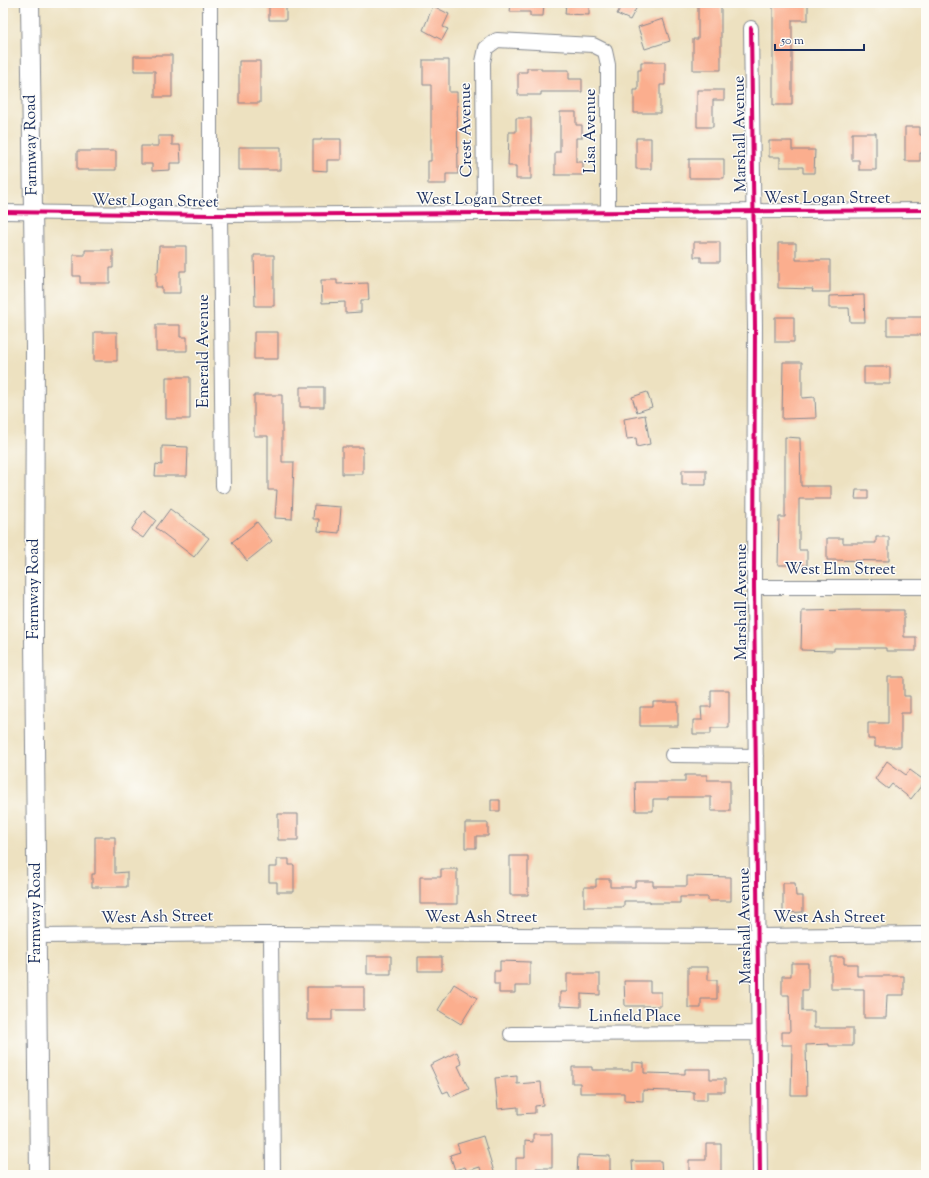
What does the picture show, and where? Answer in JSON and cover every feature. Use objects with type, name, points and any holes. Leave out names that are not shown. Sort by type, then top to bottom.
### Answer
[{"type":"main road","name":"Farmway Road","points":[[30,3],[34,347],[34,638],[39,1175]]},
{"type":"street","name":"Emerald Avenue","points":[[210,3],[223,486]]},
{"type":"street","name":"Marshall Avenue","points":[[751,28],[754,212],[754,587],[760,1175]]},
{"type":"street","name":"Crest Avenue","points":[[484,212],[483,62],[486,48],[497,40],[593,45],[605,51]]},
{"type":"street","name":"Lisa Avenue","points":[[605,51],[608,65],[608,212]]},
{"type":"street","name":"West Logan Street","points":[[3,212],[215,215],[926,210]]},
{"type":"street","name":"West Elm Street","points":[[754,587],[926,587]]},
{"type":"street","points":[[672,755],[756,756]]},
{"type":"street","name":"West Ash Street","points":[[36,936],[271,934],[758,936],[926,934]]},
{"type":"street","points":[[271,934],[273,1175]]},
{"type":"street","name":"Linfield Place","points":[[511,1034],[759,1033]]},
{"type":"building","points":[[269,3],[286,3],[286,20],[269,20]]},
{"type":"building","points":[[511,3],[544,3],[543,16],[530,16],[530,12],[510,12]]},
{"type":"building","points":[[566,3],[589,3],[589,15],[565,14]]},
{"type":"building","points":[[623,3],[639,3],[630,20],[617,14]]},
{"type":"building","points":[[698,3],[721,3],[721,70],[693,70],[693,39],[698,39]]},
{"type":"building","points":[[773,4],[808,4],[808,20],[792,20],[792,105],[773,105]]},
{"type":"building","points":[[433,6],[449,14],[443,27],[448,29],[442,40],[423,30]]},
{"type":"building","points":[[663,19],[670,41],[645,49],[638,27]]},
{"type":"building","points":[[172,55],[172,97],[155,97],[155,71],[134,71],[134,56]]},
{"type":"building","points":[[423,60],[449,60],[449,92],[457,92],[458,174],[446,174],[446,184],[428,184],[428,161],[431,161],[431,85],[423,85]]},
{"type":"building","points":[[239,61],[260,61],[260,103],[239,103]]},
{"type":"building","points":[[641,62],[665,62],[665,85],[660,85],[660,113],[634,113],[634,90],[638,90],[638,70],[641,70]]},
{"type":"building","points":[[527,68],[541,68],[541,70],[569,70],[569,79],[582,79],[582,92],[541,92],[541,95],[518,95],[518,72],[527,72]]},
{"type":"building","points":[[697,90],[724,90],[724,100],[713,100],[713,127],[697,127]]},
{"type":"building","points":[[560,112],[576,112],[576,125],[582,125],[582,138],[576,138],[576,162],[583,162],[583,175],[555,175],[555,152],[560,152]]},
{"type":"building","points":[[516,118],[531,118],[531,179],[516,179],[516,166],[508,166],[509,132],[516,132]]},
{"type":"building","points":[[905,127],[920,127],[920,135],[926,135],[926,153],[920,153],[920,161],[905,161]]},
{"type":"building","points":[[852,133],[876,133],[876,170],[859,170],[859,160],[852,160]]},
{"type":"building","points":[[158,136],[172,136],[172,145],[180,145],[181,163],[170,163],[170,170],[152,171],[152,164],[141,164],[141,146],[158,146]]},
{"type":"building","points":[[636,138],[651,138],[651,169],[636,169]]},
{"type":"building","points":[[341,139],[341,160],[327,160],[327,171],[313,170],[313,140]]},
{"type":"building","points":[[769,141],[792,141],[792,150],[815,150],[814,173],[803,173],[803,167],[780,167],[780,157],[769,157]]},
{"type":"building","points":[[239,147],[281,147],[281,170],[239,170]]},
{"type":"building","points":[[77,151],[116,151],[116,170],[77,170]]},
{"type":"building","points":[[689,159],[724,159],[724,178],[689,178]]},
{"type":"building","points":[[694,242],[720,242],[720,262],[701,262],[701,257],[694,257]]},
{"type":"building","points":[[778,243],[796,243],[796,260],[830,260],[830,292],[812,292],[813,289],[778,288]]},
{"type":"building","points":[[159,246],[186,246],[186,271],[180,271],[180,293],[162,293],[162,287],[156,287]]},
{"type":"building","points":[[85,250],[113,250],[113,268],[110,268],[110,283],[80,283],[80,276],[73,276],[73,255],[85,255]]},
{"type":"building","points":[[254,255],[274,255],[274,306],[255,306]]},
{"type":"building","points":[[321,280],[337,280],[337,284],[368,283],[369,300],[361,300],[361,312],[345,313],[345,302],[322,303]]},
{"type":"building","points":[[864,295],[865,322],[850,322],[849,308],[829,308],[829,296]]},
{"type":"building","points":[[775,317],[794,317],[794,342],[775,342]]},
{"type":"building","points":[[887,317],[926,317],[926,335],[887,335]]},
{"type":"building","points":[[156,325],[180,325],[180,337],[187,337],[187,351],[156,351]]},
{"type":"building","points":[[94,332],[117,332],[117,361],[94,361]]},
{"type":"building","points":[[254,332],[278,332],[278,359],[254,359]]},
{"type":"building","points":[[783,362],[802,362],[802,398],[815,397],[816,418],[782,419]]},
{"type":"building","points":[[864,367],[890,367],[890,384],[864,384]]},
{"type":"building","points":[[166,377],[190,377],[190,419],[166,419]]},
{"type":"building","points":[[300,387],[324,387],[324,407],[300,407]]},
{"type":"building","points":[[647,392],[652,407],[637,412],[632,397]]},
{"type":"building","points":[[254,395],[282,395],[282,462],[294,462],[292,519],[275,518],[277,490],[268,490],[268,436],[254,436]]},
{"type":"building","points":[[645,415],[650,444],[637,447],[636,438],[627,439],[624,419]]},
{"type":"building","points":[[785,437],[800,438],[801,486],[831,486],[831,499],[799,499],[799,550],[807,550],[807,565],[778,565],[779,517],[785,517]]},
{"type":"building","points":[[162,446],[188,447],[187,476],[155,476],[156,464],[162,465]]},
{"type":"building","points":[[342,447],[363,447],[363,474],[342,474]]},
{"type":"building","points":[[682,470],[706,470],[706,485],[682,485]]},
{"type":"building","points":[[856,490],[868,490],[868,499],[855,499]]},
{"type":"building","points":[[314,505],[341,507],[339,533],[318,531],[319,519],[313,519]]},
{"type":"building","points":[[170,509],[209,538],[194,557],[156,528]]},
{"type":"building","points":[[144,511],[156,520],[143,538],[131,530]]},
{"type":"building","points":[[257,522],[272,541],[247,561],[232,542]]},
{"type":"building","points":[[876,537],[889,537],[889,561],[827,560],[827,538],[843,538],[843,543],[876,543]]},
{"type":"building","points":[[904,610],[904,637],[916,637],[916,651],[886,651],[886,648],[834,648],[834,651],[801,650],[802,611]]},
{"type":"building","points":[[888,677],[904,677],[904,696],[910,696],[910,713],[901,713],[901,747],[875,747],[875,739],[868,739],[868,723],[888,723]]},
{"type":"building","points":[[711,690],[729,690],[729,728],[711,728],[711,734],[693,734],[693,720],[702,720],[701,707],[711,707]]},
{"type":"building","points":[[653,702],[678,702],[678,726],[640,726],[640,707],[653,707]]},
{"type":"building","points":[[887,761],[906,775],[910,770],[925,781],[911,799],[892,784],[888,789],[875,779]]},
{"type":"building","points":[[685,775],[707,775],[707,780],[730,780],[730,811],[711,811],[711,797],[668,797],[668,799],[653,799],[653,811],[636,811],[635,782],[685,782]]},
{"type":"building","points":[[491,800],[500,800],[500,811],[491,811]]},
{"type":"building","points":[[278,814],[298,814],[298,840],[278,840]]},
{"type":"building","points":[[465,823],[488,823],[488,836],[476,836],[476,848],[465,848]]},
{"type":"building","points":[[95,837],[115,837],[115,873],[127,872],[127,887],[92,887],[92,874],[95,874]]},
{"type":"building","points":[[510,856],[528,856],[528,895],[510,895]]},
{"type":"building","points":[[277,859],[289,859],[289,865],[294,865],[294,892],[277,892],[277,882],[269,882],[269,867],[277,867]]},
{"type":"building","points":[[441,869],[457,869],[457,904],[420,904],[420,877],[441,877]]},
{"type":"building","points":[[687,876],[731,877],[731,901],[708,901],[708,897],[680,897],[680,903],[624,901],[624,907],[584,907],[584,887],[596,887],[596,879],[610,879],[610,887],[635,887],[635,881],[653,881],[653,886],[687,886]]},
{"type":"building","points":[[783,883],[795,883],[796,896],[803,896],[803,912],[783,913]]},
{"type":"building","points":[[367,956],[391,956],[391,974],[367,974]]},
{"type":"building","points":[[418,957],[442,957],[442,971],[418,971]]},
{"type":"building","points":[[831,957],[844,957],[844,964],[857,964],[857,976],[904,976],[904,995],[887,995],[886,1018],[864,1018],[864,989],[831,989]]},
{"type":"building","points":[[500,961],[530,962],[530,986],[515,986],[515,993],[499,993],[499,984],[494,984],[494,971],[500,971]]},
{"type":"building","points":[[791,963],[808,963],[808,990],[802,990],[802,1011],[814,1011],[814,1028],[853,1028],[853,1046],[829,1046],[829,1044],[806,1045],[807,1095],[791,1095],[792,1045],[782,1045],[782,1032],[790,1032],[789,995],[782,995],[782,976],[791,976]]},
{"type":"building","points":[[688,967],[708,967],[708,980],[717,980],[717,999],[701,999],[701,1008],[688,1008]]},
{"type":"building","points":[[567,974],[600,974],[600,995],[581,994],[581,1007],[560,1006],[560,992],[567,992]]},
{"type":"building","points":[[624,981],[650,981],[650,992],[661,992],[661,1006],[625,1006]]},
{"type":"building","points":[[454,984],[477,998],[461,1024],[438,1010]]},
{"type":"building","points":[[307,987],[364,987],[364,1010],[332,1010],[332,1020],[307,1020]]},
{"type":"building","points":[[457,1052],[462,1064],[458,1066],[469,1089],[451,1097],[448,1091],[443,1093],[430,1065]]},
{"type":"building","points":[[632,1062],[644,1063],[644,1073],[685,1074],[685,1069],[710,1069],[710,1079],[725,1079],[725,1092],[707,1092],[707,1100],[694,1100],[694,1092],[643,1090],[643,1101],[624,1100],[624,1093],[580,1093],[580,1083],[572,1083],[572,1067],[592,1067],[592,1070],[632,1070]]},
{"type":"building","points":[[517,1076],[517,1084],[541,1082],[543,1105],[535,1106],[535,1113],[518,1114],[518,1107],[498,1109],[495,1078]]},
{"type":"building","points":[[533,1134],[552,1134],[552,1168],[536,1168],[536,1173],[516,1173],[516,1158],[525,1158],[525,1141],[533,1142]]},
{"type":"building","points":[[483,1136],[495,1175],[482,1175],[480,1167],[467,1171],[465,1167],[455,1170],[450,1155],[460,1152],[457,1144]]},
{"type":"building","points":[[706,1144],[721,1144],[721,1175],[689,1175],[689,1160],[706,1160]]},
{"type":"building","points":[[578,1155],[610,1156],[610,1175],[577,1175]]},
{"type":"building","points":[[632,1161],[661,1161],[662,1175],[633,1175]]},
{"type":"cycle path","points":[[751,28],[755,326],[754,587],[760,1175]]},
{"type":"cycle path","points":[[3,212],[210,215],[926,210]]}]
